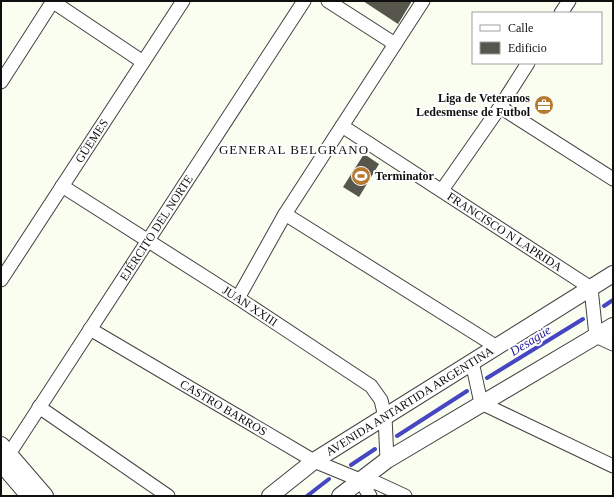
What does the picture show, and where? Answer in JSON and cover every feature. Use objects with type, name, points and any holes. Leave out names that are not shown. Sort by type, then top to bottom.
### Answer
[{"type":"street","points":[[1,82],[52,1],[143,62]]},
{"type":"street","name":"GÜEMES","points":[[1,280],[183,1]]},
{"type":"street","name":"EJÉRCITO DEL NORTE","points":[[4,454],[39,407],[304,1]]},
{"type":"street","points":[[328,1],[395,44]]},
{"type":"street","points":[[238,298],[286,214],[423,1]]},
{"type":"street","points":[[562,12],[569,1]]},
{"type":"street","points":[[442,190],[500,107],[527,64]]},
{"type":"street","points":[[500,107],[613,179]]},
{"type":"street","name":"FRANCISCO N LAPRIDA","points":[[342,126],[591,288]]},
{"type":"street","name":"JUAN XXIII","points":[[62,186],[238,298],[371,386],[381,400],[385,417],[387,460]]},
{"type":"street","points":[[286,214],[496,347]]},
{"type":"street","name":"AVENIDA ANTARTIDA ARGENTINA","points":[[270,496],[314,461],[613,274]]},
{"type":"street","points":[[591,288],[596,336]]},
{"type":"street","points":[[340,496],[387,460],[613,326]]},
{"type":"street","name":"CASTRO BARROS","points":[[90,328],[314,461],[360,480],[377,483],[406,496]]},
{"type":"street","points":[[596,336],[613,344]]},
{"type":"street","points":[[472,362],[482,403]]},
{"type":"street","points":[[482,403],[613,466]]},
{"type":"street","points":[[39,407],[168,496]]},
{"type":"street","points":[[4,454],[30,496]]},
{"type":"street","points":[[4,454],[44,496]]},
{"type":"street","points":[[360,480],[370,496]]},
{"type":"building","points":[[363,1],[412,1],[398,24]]},
{"type":"building","name":"Terminator","points":[[364,154],[379,164],[359,197],[343,187]]},
{"type":"waterway","name":"Desagüe","points":[[604,306],[613,300]]},
{"type":"waterway","name":"Desagüe","points":[[487,378],[583,319]]},
{"type":"waterway","name":"Desagüe","points":[[397,436],[467,391]]},
{"type":"waterway","name":"Desagüe","points":[[351,465],[375,449]]},
{"type":"waterway","name":"Desagüe","points":[[307,496],[329,479]]},
{"type":"place","name":"Liga de Veteranos Ledesmense de Futbol","points":[[544,105]]},
{"type":"place","name":"Terminator","points":[[361,176]]},
{"type":"district","name":"GENERAL BELGRANO","points":[[294,149]]}]
